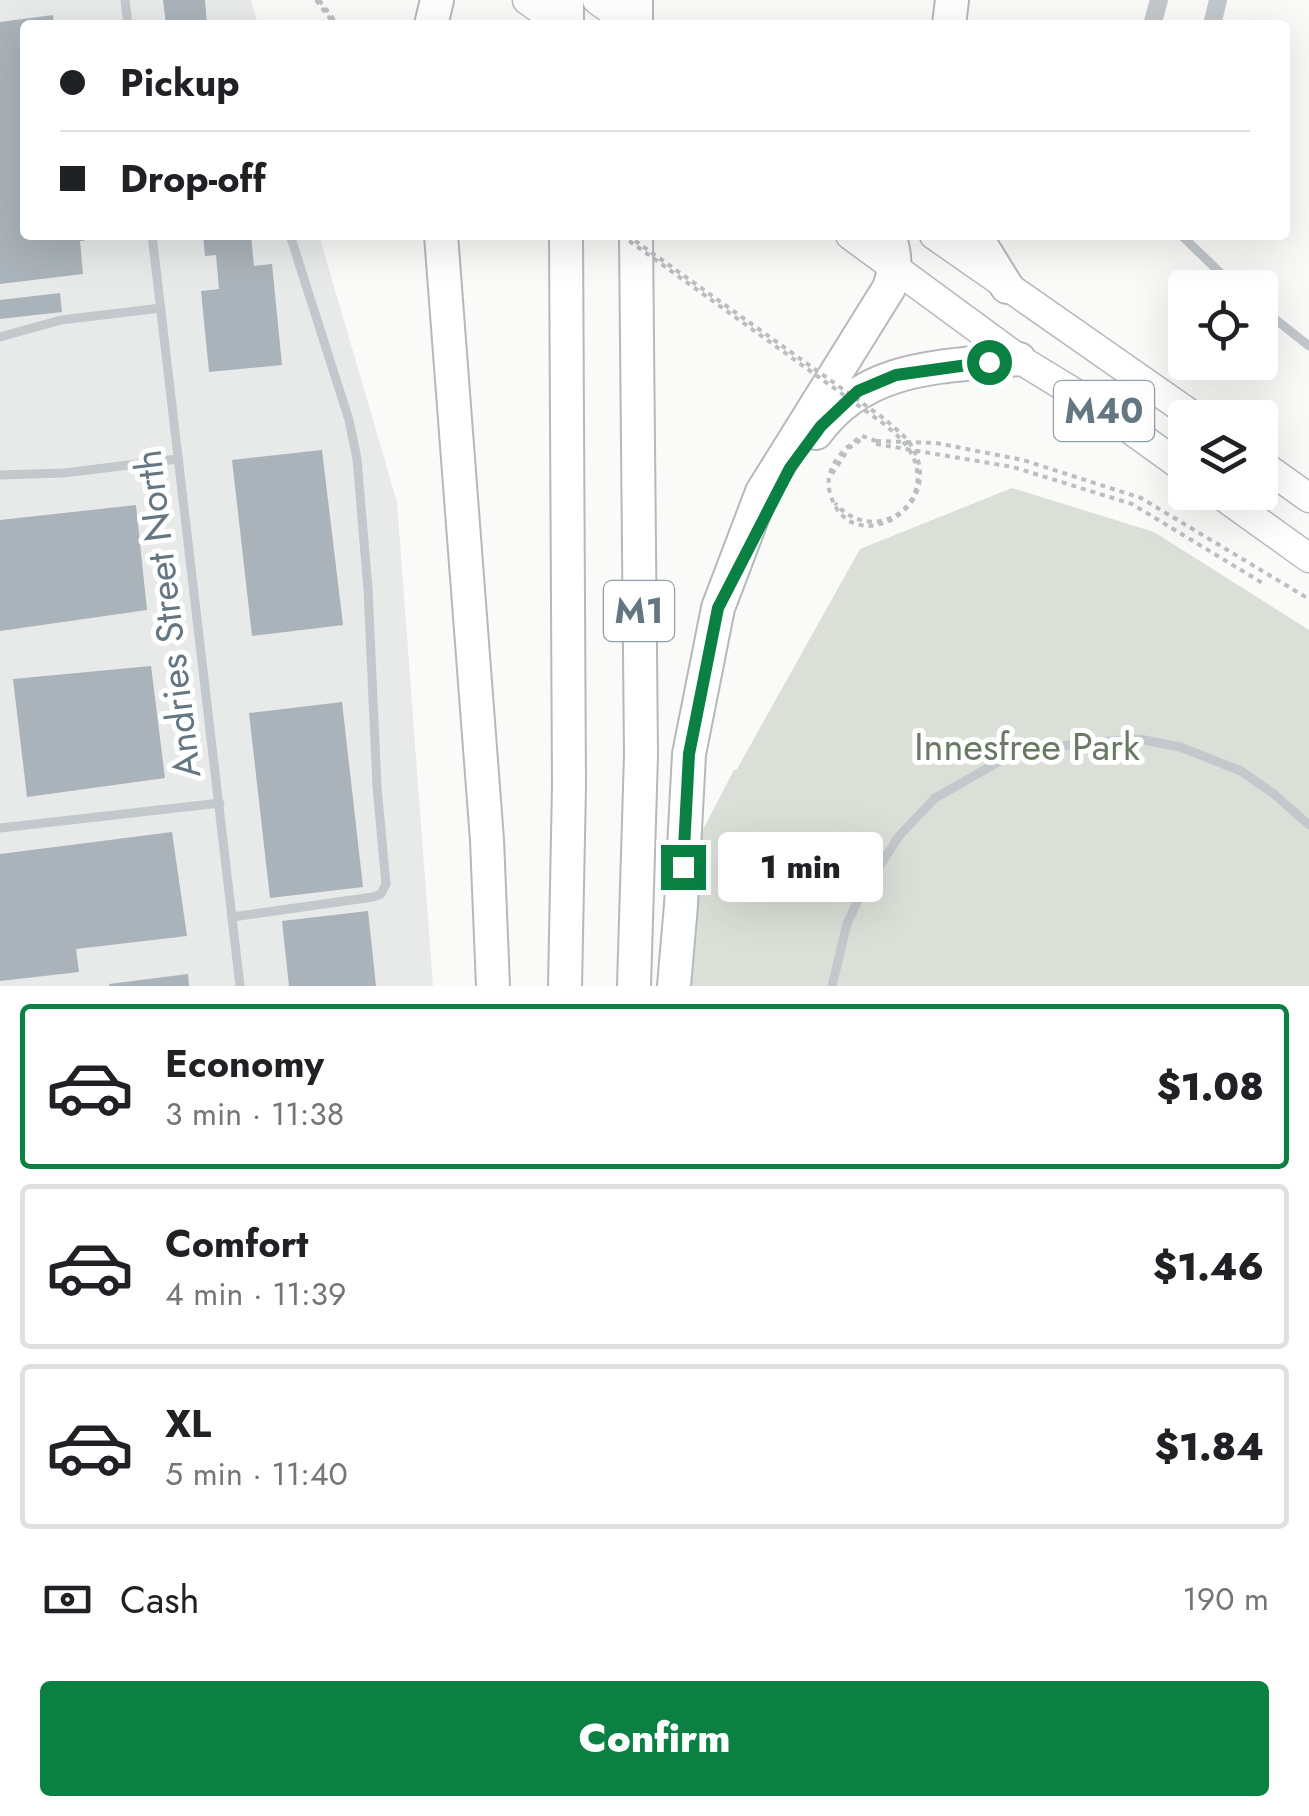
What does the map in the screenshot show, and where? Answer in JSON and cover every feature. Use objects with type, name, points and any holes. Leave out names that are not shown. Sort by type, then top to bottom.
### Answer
[{"type":"highway","points":[[439,240],[487,840],[493,986]]},
{"type":"highway","name":"M1","points":[[565,986],[569,786],[566,240]]},
{"type":"highway","name":"M1","points":[[634,986],[641,755],[636,240]]},
{"type":"highway","points":[[674,986],[689,754],[718,608],[762,492],[889,288],[896,269],[890,240]]},
{"type":"highway","points":[[979,240],[1007,287]]},
{"type":"highway","points":[[718,608],[790,468],[821,426],[858,391],[896,375],[1019,359]]},
{"type":"main road","points":[[527,0],[557,20]]},
{"type":"main road","points":[[597,0],[627,20]]},
{"type":"main road","name":"M40","points":[[857,240],[1019,359],[1106,412],[1168,457]]},
{"type":"main road","name":"M40","points":[[941,240],[1170,400]]},
{"type":"main road","points":[[1278,476],[1309,498]]},
{"type":"main road","points":[[1242,510],[1309,558]]},
{"type":"lane","name":"Andries Street North","points":[[153,240],[240,986]]},
{"type":"lane","points":[[232,917],[373,897],[381,894],[386,884],[356,459],[349,420],[292,240]]},
{"type":"lane","points":[[1187,240],[1218,270]]},
{"type":"lane","points":[[0,337],[61,320],[161,308]]},
{"type":"lane","points":[[1278,321],[1309,346]]},
{"type":"lane","points":[[0,475],[64,473],[178,459]]},
{"type":"lane","points":[[832,986],[847,924],[899,836],[936,798],[1000,761],[1080,743],[1139,739],[1180,748],[1241,772],[1274,794],[1309,826]]},
{"type":"lane","points":[[0,828],[220,803]]},
{"type":"path","points":[[631,240],[905,443],[916,463],[916,488],[905,509],[888,520],[871,524],[848,517],[835,504],[830,482],[849,448],[862,439],[876,443],[1013,467],[1132,504],[1264,584]]},
{"type":"path","points":[[876,443],[936,442],[1023,460],[1140,498],[1309,599]]},
{"type":"shaded area","points":[[0,0],[251,0],[257,20],[20,20],[20,240],[320,240],[397,502],[433,986],[0,986]]},
{"type":"green space","name":"Innesfree Park","points":[[1012,488],[1154,532],[1309,630],[1309,986],[688,986],[699,837],[860,549]]},
{"type":"building","points":[[163,0],[205,0],[207,20],[165,20]]},
{"type":"building","points":[[53,15],[54,20],[20,20],[20,240],[84,240],[80,241],[83,274],[0,284],[0,22]]},
{"type":"building","points":[[203,240],[251,240],[254,266],[272,264],[282,365],[209,372],[201,291],[219,289],[216,255],[205,256]]},
{"type":"building","points":[[60,293],[62,312],[0,319],[0,300]]},
{"type":"building","points":[[322,450],[343,625],[252,636],[232,460]]},
{"type":"building","points":[[136,505],[147,610],[0,631],[0,520]]},
{"type":"building","points":[[151,666],[165,778],[27,797],[13,679]]},
{"type":"building","points":[[342,702],[363,887],[270,898],[249,713]]},
{"type":"building","points":[[172,832],[187,936],[76,949],[79,972],[0,981],[0,854]]},
{"type":"building","points":[[368,911],[376,986],[289,986],[282,921]]},
{"type":"building","points":[[188,974],[189,986],[109,986],[109,984]]},
{"type":"route","points":[[683,867],[689,754],[718,608],[790,468],[821,426],[858,391],[896,375],[989,362]]}]
